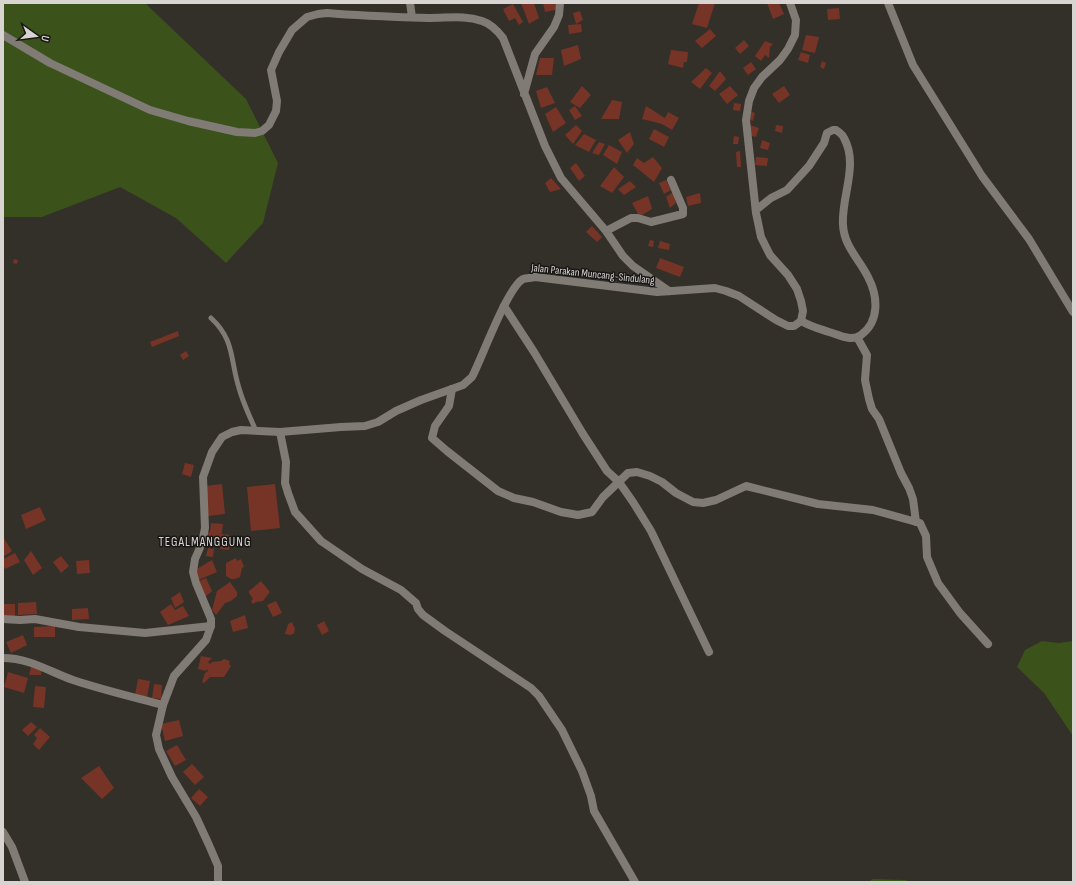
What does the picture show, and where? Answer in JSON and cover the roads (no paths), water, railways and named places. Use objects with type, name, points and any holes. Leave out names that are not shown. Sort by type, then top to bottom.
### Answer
[{"type":"street","points":[[410,3],[412,17]]},
{"type":"street","points":[[524,94],[535,54],[554,27],[559,15],[560,3]]},
{"type":"street","points":[[756,210],[771,198],[787,190],[809,166],[824,143],[827,133],[832,130],[836,130],[844,137],[848,147],[850,159],[849,179],[843,210],[844,237],[854,257],[868,277],[875,301],[875,311],[872,323],[868,330],[857,337],[851,338],[812,327],[801,321],[803,311],[797,289],[788,275],[770,255],[764,246],[761,237],[756,210],[746,120],[749,102],[754,88],[762,77],[780,60],[788,49],[795,35],[796,20],[790,3]]},
{"type":"street","points":[[888,3],[913,65],[982,176],[1029,239],[1073,312]]},
{"type":"street","points":[[3,35],[50,62],[150,110],[188,121],[237,132],[255,133],[262,131],[269,125],[276,111],[277,101],[271,70],[279,52],[292,30],[307,17],[318,14],[462,17],[481,21],[491,25],[503,38],[545,146],[561,178],[606,231],[623,256],[633,266],[669,291]]},
{"type":"street","points":[[606,231],[631,218],[638,218],[651,222],[683,214],[684,208],[671,180]]},
{"type":"street","name":"Jalan Parakan Muncang-Sindulang","points":[[211,626],[211,619],[193,572],[195,559],[202,543],[205,528],[203,477],[212,452],[222,437],[232,432],[280,432],[365,426],[378,422],[396,411],[421,400],[463,385],[472,377],[504,306],[517,285],[524,279],[535,277],[650,291],[702,288],[720,290],[738,296],[788,326],[794,326],[801,321]]},
{"type":"street","points":[[504,306],[607,471],[619,482],[651,531],[709,652]]},
{"type":"street","points":[[857,337],[867,355],[865,380],[872,409],[879,419],[901,473],[909,488],[913,499],[916,522]]},
{"type":"street","points":[[452,389],[449,406],[435,426],[432,438],[498,491],[514,498],[534,502],[561,512],[578,515],[592,512],[603,497],[628,473],[637,472],[650,476],[684,498],[693,502],[703,503],[716,500],[746,486],[818,504],[873,510],[920,523],[926,536],[927,557],[938,582],[960,613],[988,644]]},
{"type":"street","points":[[280,432],[286,462],[285,483],[295,512],[321,541],[362,569],[400,590],[416,603],[418,609],[423,615],[468,647],[531,688],[539,696],[562,730],[582,771],[591,796],[594,811],[635,882]]},
{"type":"street","points":[[3,618],[20,620],[35,619],[79,627],[145,633],[211,626],[206,640],[174,676],[163,705],[156,735],[159,749],[172,777],[196,817],[218,866],[218,882]]},
{"type":"street","points":[[3,658],[11,658],[32,663],[72,680],[163,705]]},
{"type":"street","points":[[3,832],[12,847],[25,882]]},
{"type":"lane","points":[[211,318],[220,326],[229,342],[238,387],[256,431]]},
{"type":"district","name":"TEGALMANGGUNG","points":[[205,542]]}]
